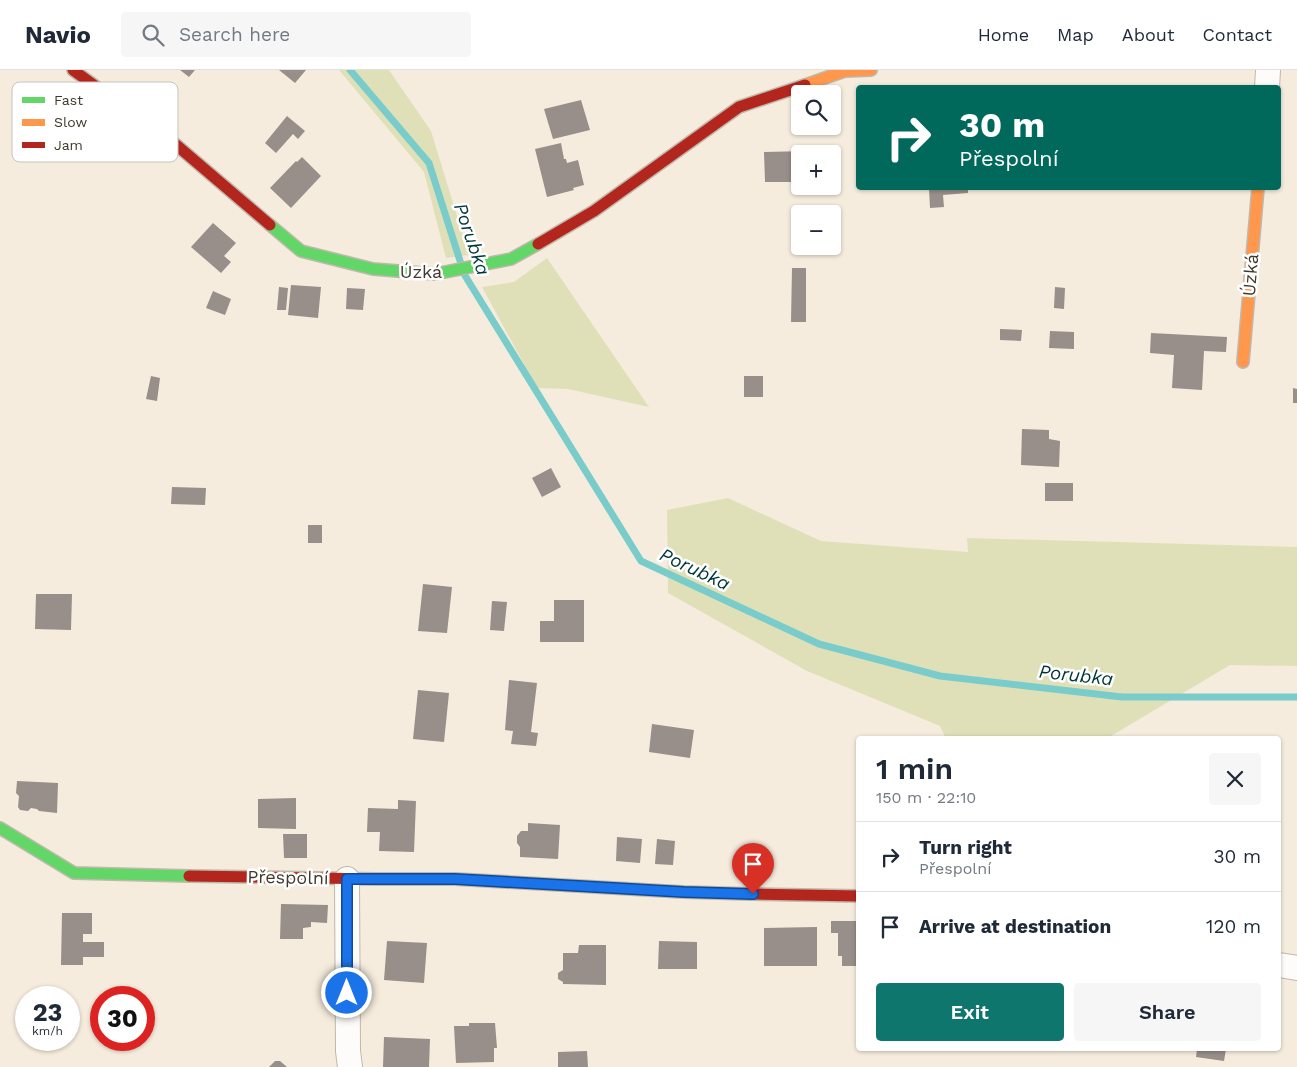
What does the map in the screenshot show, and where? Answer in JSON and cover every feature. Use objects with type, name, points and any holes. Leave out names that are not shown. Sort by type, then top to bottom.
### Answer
[{"type":"street","name":"Úzká","points":[[73,70],[90,82]]},
{"type":"street","name":"Úzká","points":[[178,146],[301,251],[374,269],[435,274],[511,259],[594,210],[739,107],[845,70],[871,70]]},
{"type":"street","points":[[1267,85],[1268,70]]},
{"type":"street","name":"Úzká","points":[[1243,362],[1258,190]]},
{"type":"street","name":"Přespolní","points":[[0,828],[74,873],[347,879],[455,879],[684,892],[856,896]]},
{"type":"street","points":[[347,879],[348,1051],[350,1067]]},
{"type":"street","points":[[1281,965],[1297,968]]},
{"type":"green space","points":[[339,70],[389,70],[431,131],[469,255],[446,258],[424,172]]},
{"type":"green space","points":[[547,258],[649,407],[568,389],[537,388],[482,287],[514,282]]},
{"type":"green space","points":[[728,498],[821,541],[968,552],[967,538],[1297,547],[1297,666],[1230,665],[1111,736],[945,736],[940,726],[807,671],[668,593],[667,510]]},
{"type":"building","points":[[180,70],[195,70],[189,77]]},
{"type":"building","points":[[279,70],[306,70],[295,83]]},
{"type":"building","points":[[581,100],[590,130],[553,139],[544,109]]},
{"type":"building","points":[[287,116],[305,131],[298,139],[293,134],[276,153],[265,143]]},
{"type":"building","points":[[561,143],[564,159],[566,159],[567,163],[578,160],[584,185],[573,188],[574,190],[547,197],[535,149]]},
{"type":"building","points":[[791,151],[791,182],[765,182],[764,152]]},
{"type":"building","points":[[302,157],[321,176],[291,208],[270,188]]},
{"type":"building","points":[[929,190],[968,190],[968,193],[943,195],[944,207],[930,208]]},
{"type":"building","points":[[213,223],[236,243],[224,256],[231,262],[221,273],[191,247]]},
{"type":"building","points":[[792,268],[806,268],[806,322],[791,322]]},
{"type":"building","points":[[291,285],[321,287],[318,318],[288,315]]},
{"type":"building","points":[[279,287],[288,288],[286,310],[277,310]]},
{"type":"building","points":[[1055,287],[1065,288],[1064,309],[1054,308]]},
{"type":"building","points":[[347,288],[365,289],[363,310],[346,309]]},
{"type":"building","points":[[213,291],[231,299],[225,315],[206,308]]},
{"type":"building","points":[[1000,329],[1022,330],[1021,341],[1000,340]]},
{"type":"building","points":[[1050,331],[1074,332],[1074,349],[1049,348]]},
{"type":"building","points":[[1151,333],[1227,337],[1226,352],[1204,351],[1202,390],[1172,388],[1174,355],[1150,353]]},
{"type":"building","points":[[151,376],[160,378],[157,401],[146,399]]},
{"type":"building","points":[[744,376],[763,376],[763,397],[744,397]]},
{"type":"building","points":[[1293,388],[1297,389],[1297,403],[1293,403]]},
{"type":"building","points":[[1022,429],[1049,430],[1049,439],[1060,441],[1059,467],[1021,465]]},
{"type":"building","points":[[551,468],[561,487],[542,497],[532,478]]},
{"type":"building","points":[[1045,483],[1073,483],[1073,501],[1045,501]]},
{"type":"building","points":[[172,487],[206,488],[205,505],[171,504]]},
{"type":"building","points":[[308,525],[322,525],[322,543],[308,543]]},
{"type":"building","points":[[423,584],[452,587],[447,633],[418,631]]},
{"type":"building","points":[[36,594],[72,594],[71,630],[35,629]]},
{"type":"building","points":[[554,600],[584,600],[584,642],[540,642],[540,621],[554,621]]},
{"type":"building","points":[[492,601],[507,602],[504,631],[490,630]]},
{"type":"building","points":[[509,680],[537,683],[531,732],[538,733],[536,746],[511,744],[513,731],[505,730]]},
{"type":"building","points":[[418,690],[449,693],[444,742],[413,739]]},
{"type":"building","points":[[652,724],[694,730],[690,758],[649,752]]},
{"type":"building","points":[[17,781],[58,783],[57,813],[31,808],[28,811],[20,810],[18,807],[19,796],[16,793]]},
{"type":"building","points":[[296,798],[296,829],[258,828],[258,799]]},
{"type":"building","points":[[398,800],[416,801],[414,852],[379,851],[380,832],[367,832],[368,808],[398,809]]},
{"type":"building","points":[[528,823],[560,825],[558,859],[520,857],[517,836],[521,831],[528,831]]},
{"type":"building","points":[[283,834],[307,834],[307,858],[284,858]]},
{"type":"building","points":[[617,837],[642,839],[640,863],[616,861]]},
{"type":"building","points":[[657,839],[675,841],[673,865],[655,864]]},
{"type":"building","points":[[281,904],[328,905],[327,923],[311,922],[311,927],[303,928],[303,939],[280,939]]},
{"type":"building","points":[[62,913],[92,913],[92,934],[83,934],[83,942],[104,942],[104,957],[83,957],[83,965],[61,965]]},
{"type":"building","points":[[831,921],[856,921],[856,966],[842,966],[842,956],[838,956],[838,933],[831,933]]},
{"type":"building","points":[[817,927],[817,966],[764,966],[764,928]]},
{"type":"building","points":[[387,941],[427,943],[424,983],[384,980]]},
{"type":"building","points":[[659,941],[697,942],[697,969],[658,969]]},
{"type":"building","points":[[579,945],[606,945],[606,985],[563,984],[558,979],[558,973],[563,970],[563,953],[578,953]]},
{"type":"building","points":[[469,1023],[495,1023],[497,1048],[494,1048],[494,1062],[456,1063],[454,1026],[469,1026]]},
{"type":"building","points":[[384,1037],[430,1039],[429,1067],[383,1067]]},
{"type":"building","points":[[587,1051],[588,1067],[558,1067],[558,1052]]},
{"type":"building","points":[[1197,1051],[1226,1051],[1224,1061],[1196,1057]]},
{"type":"building","points":[[275,1061],[280,1061],[287,1067],[269,1067]]},
{"type":"waterway","name":"Porubka","points":[[350,70],[429,163],[461,264]]},
{"type":"waterway","name":"Porubka","points":[[464,274],[641,561],[819,644],[940,676],[1122,697],[1297,697]]},
{"type":"traffic: fast","points":[[270,225],[301,251],[373,269],[435,274],[511,259],[538,244]]},
{"type":"traffic: fast","points":[[0,828],[74,873],[189,876]]},
{"type":"traffic: fast","points":[[377,879],[455,879],[751,894]]},
{"type":"traffic: slow","points":[[805,85],[845,71],[871,70]]},
{"type":"traffic: slow","points":[[1243,362],[1258,190]]},
{"type":"traffic: jam","points":[[73,70],[90,82]]},
{"type":"traffic: jam","points":[[538,244],[594,211],[739,107],[791,90]]},
{"type":"traffic: jam","points":[[178,146],[270,225]]},
{"type":"traffic: jam","points":[[189,876],[377,879]]},
{"type":"traffic: jam","points":[[751,894],[856,896]]},
{"type":"route","points":[[347,993],[347,879],[455,879],[753,894]]}]
